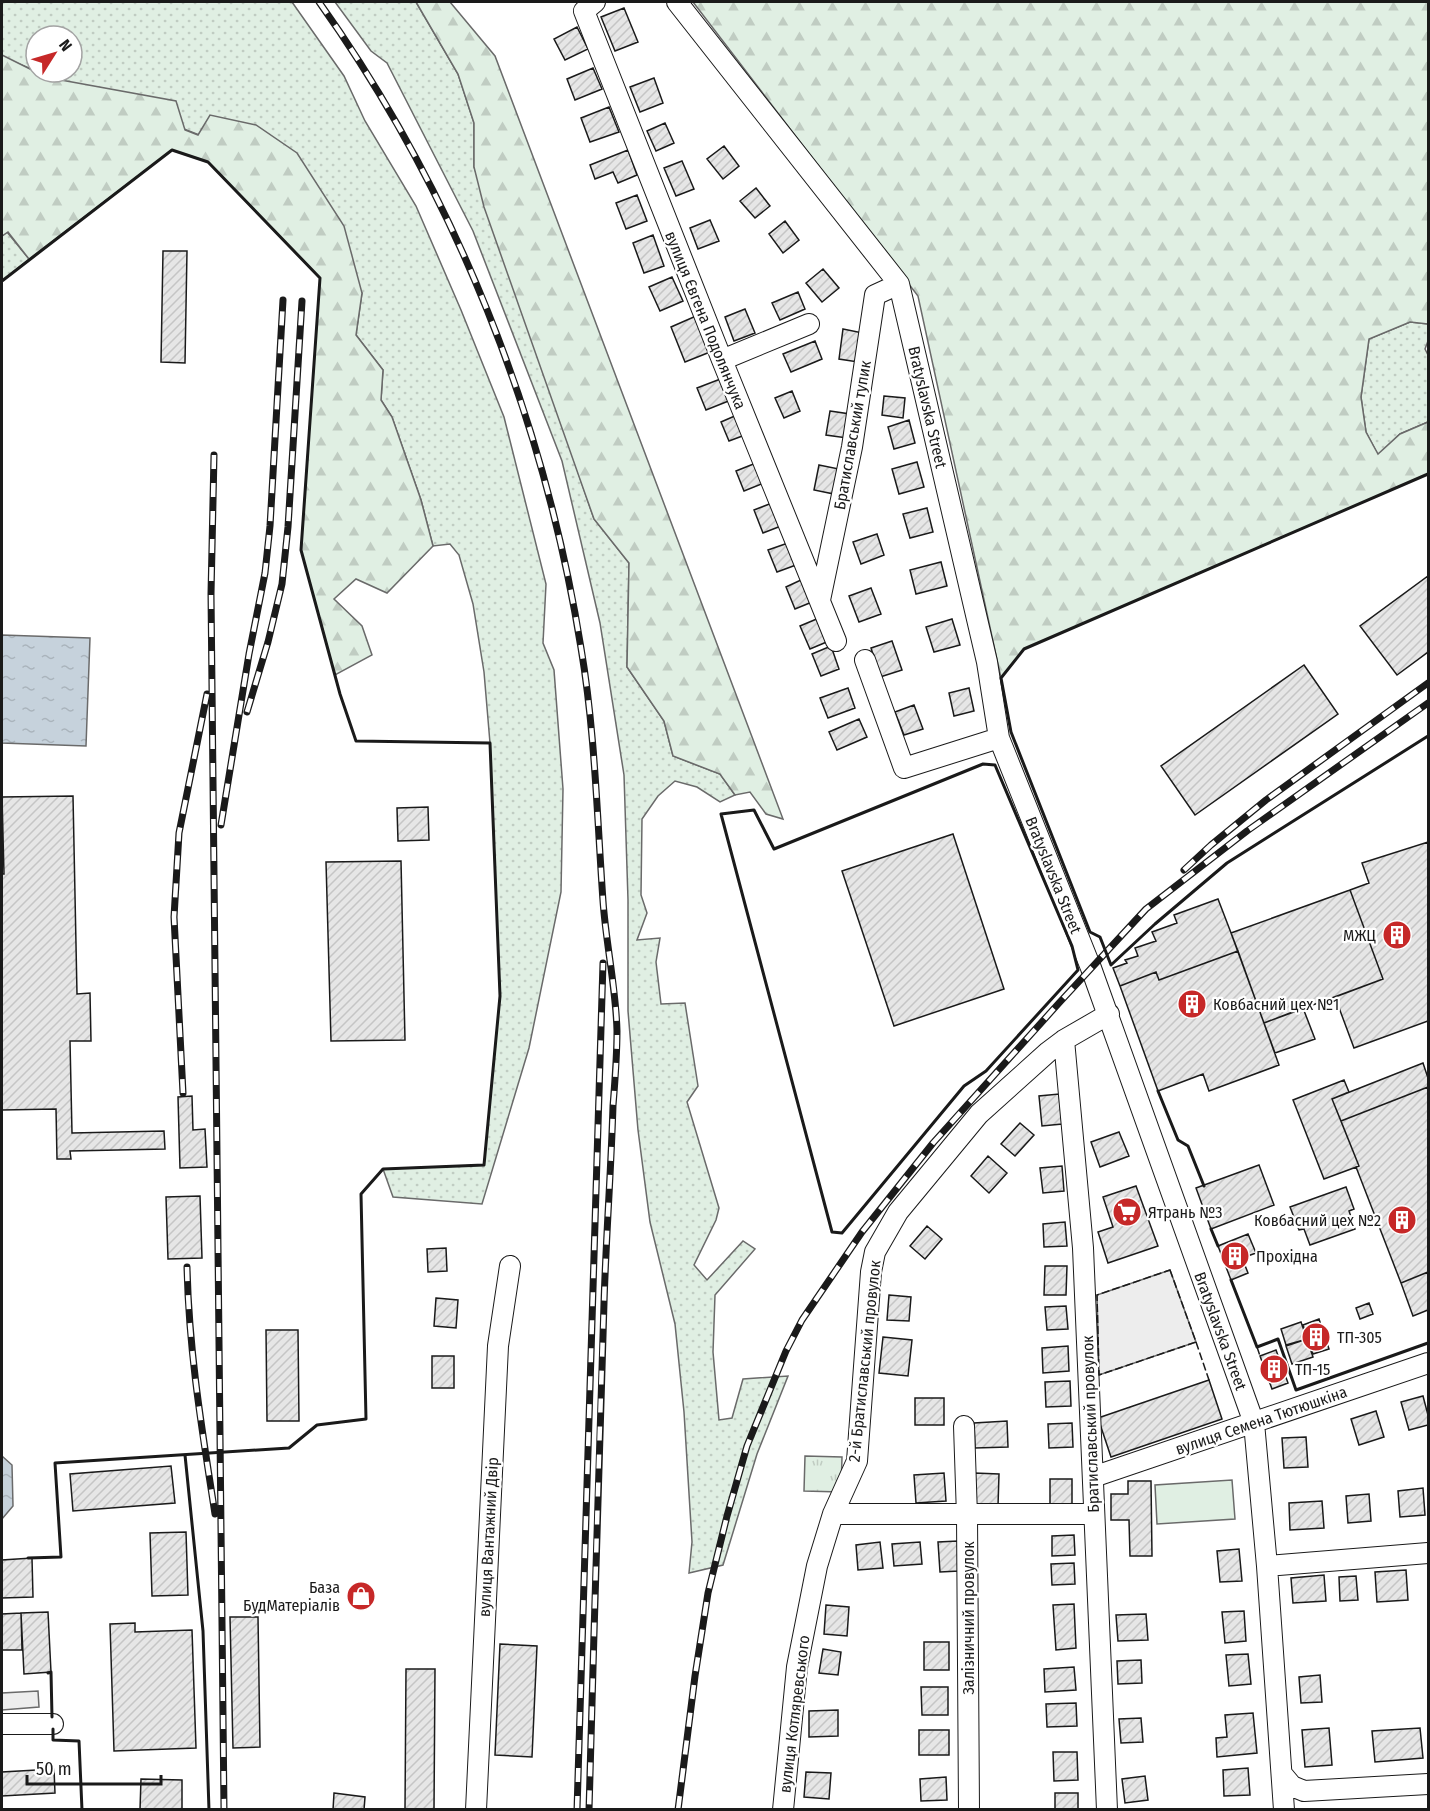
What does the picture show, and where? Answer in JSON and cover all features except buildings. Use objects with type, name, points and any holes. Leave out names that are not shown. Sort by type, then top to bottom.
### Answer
[{"type":"street","name":"вулиця Євгена Подолянчука","points":[[595,2],[584,11],[836,642]]},
{"type":"street","name":"Bratyslavska Street","points":[[677,2],[899,284],[987,662],[999,738],[1109,1014],[1254,1423],[1267,1566],[1284,1809]]},
{"type":"street","name":"Братиславський тупик","points":[[820,600],[852,447],[875,295],[899,284]]},
{"type":"street","points":[[722,360],[809,324]]},
{"type":"street","points":[[865,660],[904,768],[999,738]]},
{"type":"street","name":"2-й Братиславський провулок","points":[[833,1514],[856,1461],[871,1272],[875,1252],[898,1212],[980,1114],[1064,1040],[1109,1014]]},
{"type":"street","name":"Братиславський провулок","points":[[1064,1040],[1083,1248],[1107,1809]]},
{"type":"street","name":"вулиця Вантажний Двір","points":[[476,1809],[498,1346],[510,1266]]},
{"type":"street","name":"вулиця Семена Тютюшкіна","points":[[1093,1477],[1428,1363]]},
{"type":"street","name":"Залізничний провулок","points":[[964,1426],[967,1516],[969,1809]]},
{"type":"street","points":[[833,1514],[967,1516],[1094,1514]]},
{"type":"street","name":"вулиця Котляревського","points":[[783,1809],[797,1667],[817,1566],[833,1514]]},
{"type":"street","points":[[1267,1566],[1428,1552]]},
{"type":"street","points":[[2,1724],[53,1724]]},
{"type":"street","points":[[1282,1774],[1292,1786],[1304,1791],[1428,1784]]},
{"type":"green space","points":[[2,2],[292,2],[344,76],[365,121],[416,206],[461,310],[504,417],[546,584],[543,643],[554,670],[563,789],[561,892],[529,1048],[482,1204],[393,1197],[383,1169],[484,1165],[500,996],[490,743],[484,672],[473,604],[459,555],[450,544],[433,546],[421,500],[392,417],[381,400],[383,370],[356,335],[362,293],[199,135],[70,84],[84,84],[84,24],[24,24],[24,66],[2,55]]},
{"type":"green space","points":[[335,2],[416,2],[458,74],[474,123],[474,167],[594,519],[629,563],[627,667],[664,721],[673,756],[720,774],[735,795],[720,802],[697,787],[675,781],[658,796],[642,819],[641,895],[647,913],[637,940],[660,938],[656,962],[661,1004],[685,1003],[698,1086],[687,1102],[719,1208],[716,1220],[694,1265],[707,1280],[743,1241],[755,1249],[715,1295],[713,1352],[719,1420],[732,1418],[743,1379],[788,1376],[757,1454],[723,1565],[689,1573],[692,1542],[684,1412],[675,1324],[650,1222],[638,1130],[628,1011],[628,900],[624,775],[600,623],[562,461],[473,231],[387,63],[371,51]]},
{"type":"green space","points":[[416,2],[450,2],[495,56],[783,819],[766,814],[750,792],[735,795],[720,774],[673,756],[664,721],[627,667],[629,563],[594,519],[484,207],[474,167],[474,123],[458,74]]},
{"type":"green space","points":[[693,2],[1428,2],[1428,324],[1410,322],[1369,339],[1361,397],[1366,432],[1378,454],[1400,434],[1428,422],[1428,474],[1024,649],[1001,678],[918,296]]},
{"type":"green space","points":[[2,55],[24,66],[24,84],[83,84],[176,101],[185,130],[198,135],[210,115],[256,125],[297,153],[344,226],[362,293],[356,335],[383,370],[381,400],[392,417],[421,500],[433,546],[387,593],[356,579],[334,599],[362,626],[372,655],[335,675],[301,550],[320,278],[208,162],[172,150],[29,259],[8,232],[2,236]]},
{"type":"green space","points":[[7,232],[29,259],[2,281],[2,236]]},
{"type":"green space","points":[[1410,322],[1428,324],[1428,341],[1425,349],[1428,355],[1428,422],[1400,434],[1378,455],[1366,432],[1361,397],[1369,339]]},
{"type":"green space","points":[[805,1456],[842,1457],[841,1492],[804,1491]]},
{"type":"green space","points":[[1232,1480],[1235,1519],[1157,1524],[1155,1485]]},
{"type":"shaded area","points":[[1170,1270],[1196,1342],[1099,1375],[1097,1295]]},
{"type":"shaded area","points":[[38,1691],[39,1707],[2,1710],[2,1693]]},
{"type":"water","points":[[2,635],[90,638],[86,746],[2,743]]},
{"type":"water","points":[[2,1456],[12,1465],[13,1506],[2,1519]]},
{"type":"railway","points":[[319,2],[368,75],[412,151],[452,229],[487,310],[518,392],[544,476],[565,562],[586,679],[593,742],[604,917],[617,1031],[605,1278],[589,1810]]},
{"type":"railway","points":[[221,825],[249,654],[265,573],[270,526],[283,300]]},
{"type":"railway","points":[[247,712],[282,584],[288,527],[302,301]]},
{"type":"railway","points":[[214,455],[211,594],[224,1810]]},
{"type":"railway","points":[[1184,870],[1266,800],[1428,683]]},
{"type":"railway","points":[[183,1093],[174,917],[179,833],[207,694]]},
{"type":"railway","points":[[678,1810],[708,1593],[727,1516],[747,1446],[786,1351],[802,1320],[862,1232],[933,1143],[1146,909],[1247,831],[1428,703]]},
{"type":"railway","points":[[577,1810],[603,963]]},
{"type":"railway","points":[[187,1267],[193,1361],[215,1514]]},
{"type":"fence","points":[[1170,1270],[1196,1342],[1099,1375],[1097,1295],[1170,1270]]},
{"type":"fence","points":[[1196,1342],[1209,1380]]},
{"type":"fence","points":[[1257,1347],[1260,1356]]},
{"type":"wall","points":[[2,281],[172,150],[208,162],[320,278],[301,550],[340,694],[356,741],[490,743],[500,996],[484,1165],[383,1169],[361,1194],[366,1419],[317,1425],[289,1448],[55,1463],[61,1557],[28,1558]]},
{"type":"wall","points":[[1428,474],[1024,649],[1001,678],[1011,732],[1090,932],[1100,937],[1111,965],[1227,863],[1428,736]]},
{"type":"wall","points":[[983,764],[995,765],[1072,946],[1078,970],[986,1071],[964,1086],[842,1233],[832,1232],[721,814],[754,810],[774,849],[983,764]]},
{"type":"wall","points":[[1158,1091],[1178,1140],[1188,1146],[1204,1186]]},
{"type":"wall","points":[[1211,1229],[1218,1246]]},
{"type":"wall","points":[[1231,1280],[1257,1347],[1278,1339],[1296,1390],[1428,1343]]},
{"type":"wall","points":[[185,1455],[203,1631],[209,1810]]},
{"type":"wall","points":[[48,1673],[51,1672],[52,1717]]},
{"type":"wall","points":[[53,1729],[53,1740],[79,1741],[82,1810]]},
{"type":"place","name":"МЖЦ","points":[[1397,935]]},
{"type":"place","name":"Ковбасний цех №1","points":[[1192,1004]]},
{"type":"place","name":"Ятрань №3","points":[[1127,1212]]},
{"type":"place","name":"Ковбасний цех №2","points":[[1402,1220]]},
{"type":"place","name":"Прохідна","points":[[1235,1256]]},
{"type":"place","name":"ТП-305","points":[[1316,1337]]},
{"type":"place","name":"ТП-15","points":[[1274,1369]]},
{"type":"place","name":"База БудМатеріалів","points":[[361,1596]]}]
